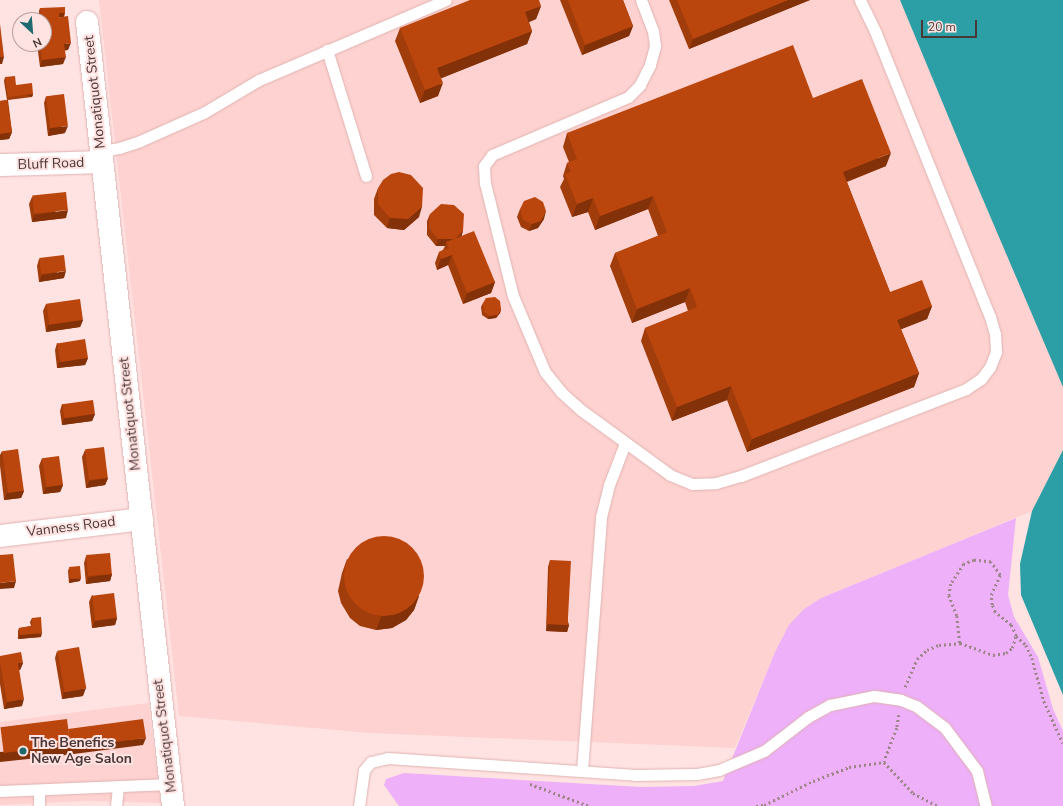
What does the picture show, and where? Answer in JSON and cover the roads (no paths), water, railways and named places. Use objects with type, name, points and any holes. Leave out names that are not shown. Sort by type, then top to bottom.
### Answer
[{"type":"street","name":"Monatiquot Street","points":[[87,22],[173,806]]},
{"type":"street","name":"Bluff Road","points":[[0,165],[102,156]]},
{"type":"street","name":"Vanness Road","points":[[0,536],[142,519]]},
{"type":"lane","points":[[102,156],[173,127],[205,112],[259,80],[446,0]]},
{"type":"lane","points":[[641,0],[653,31],[655,46],[650,64],[640,84],[628,97],[492,155],[484,166],[484,183],[504,268],[522,319],[545,372],[576,405],[625,443],[670,475],[692,484],[716,483],[966,389],[981,379],[990,367],[996,352],[995,334],[990,317],[876,33],[860,0]]},
{"type":"lane","points":[[327,50],[366,176]]},
{"type":"lane","points":[[582,771],[601,518],[608,485],[625,443]]},
{"type":"lane","points":[[360,806],[364,770],[371,762],[388,758],[635,775],[697,774],[718,770],[764,751],[808,717],[830,705],[874,696],[901,700],[916,706],[945,728],[977,771],[986,806]]},
{"type":"lane","points":[[0,791],[170,784]]},
{"type":"lane","points":[[116,806],[118,786]]},
{"type":"lane","points":[[39,790],[39,806]]},
{"type":"water","points":[[900,0],[1063,0],[1063,387],[973,176]]},
{"type":"water","points":[[1063,450],[1063,695],[1021,595],[1020,564],[1032,511]]},
{"type":"place","name":"The Benefics New Age Salon","points":[[23,751]]}]
